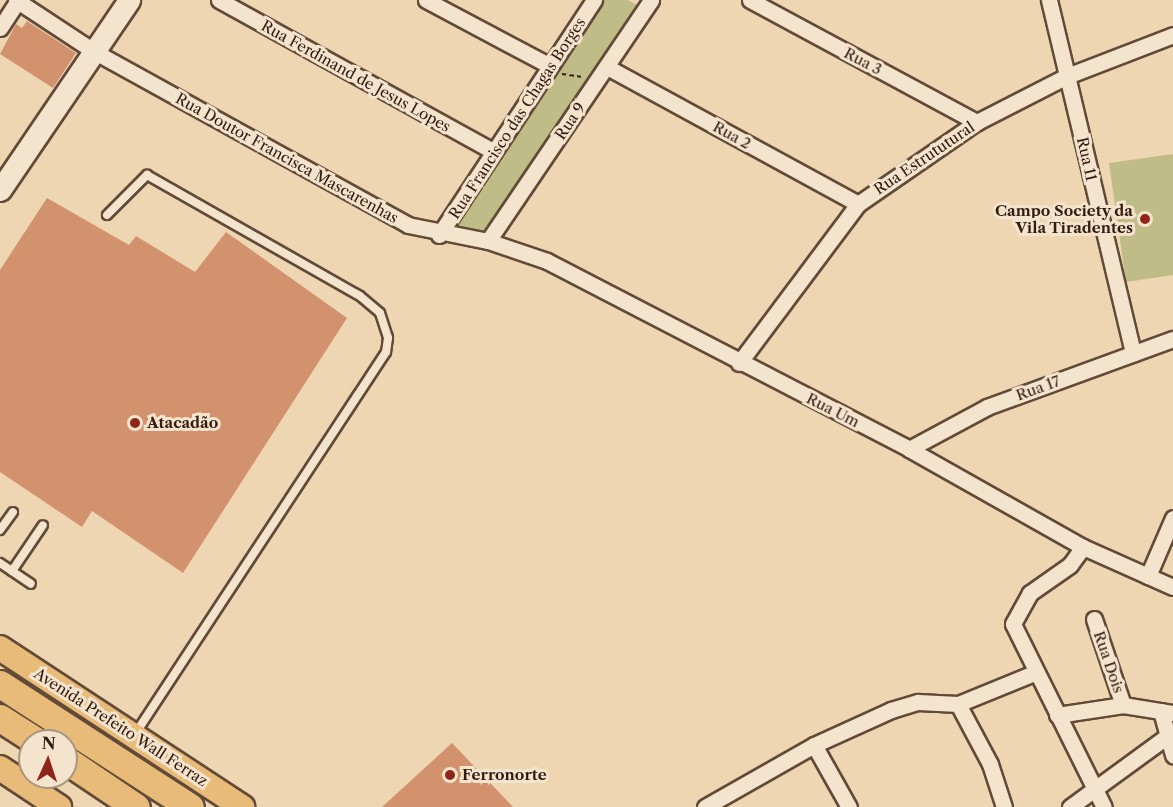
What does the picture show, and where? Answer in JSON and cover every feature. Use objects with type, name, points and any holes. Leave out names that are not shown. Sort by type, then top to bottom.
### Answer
[{"type":"highway","name":"Avenida Prefeito Wall Ferraz","points":[[0,684],[190,807]]},
{"type":"highway","points":[[0,718],[18,730]]},
{"type":"highway","points":[[78,768],[136,807]]},
{"type":"main road","name":"Avenida Prefeito Wall Ferraz","points":[[0,648],[242,807]]},
{"type":"main road","points":[[0,768],[59,807]]},
{"type":"street","points":[[0,28],[17,0]]},
{"type":"street","name":"Rua Doutor Francisca Mascarenhas","points":[[17,0],[94,52],[360,200],[439,235],[488,242]]},
{"type":"street","points":[[0,190],[129,0]]},
{"type":"street","name":"Rua Ferdinand de Jesus Lopes","points":[[219,0],[494,152]]},
{"type":"street","points":[[426,0],[550,66]]},
{"type":"street","name":"Rua Francisco das Chagas Borges","points":[[439,235],[594,0]]},
{"type":"street","name":"Rua 3","points":[[750,0],[977,122]]},
{"type":"street","name":"Rua 11","points":[[1049,0],[1133,353]]},
{"type":"street","name":"Rua 9","points":[[488,242],[647,1]]},
{"type":"street","name":"Rua Estrututural","points":[[739,363],[858,204],[977,122],[1067,76],[1173,36]]},
{"type":"street","name":"Rua 2","points":[[602,72],[858,204]]},
{"type":"street","name":"Rua Um","points":[[488,242],[546,261],[739,363],[909,449],[1083,547],[1173,587]]},
{"type":"street","name":"Rua 17","points":[[909,449],[987,407],[1173,339]]},
{"type":"street","points":[[1148,576],[1173,518]]},
{"type":"street","points":[[1083,547],[1070,565],[1030,593],[1014,616],[1034,673],[1104,807]]},
{"type":"street","name":"Rua Dois","points":[[1094,619],[1123,705]]},
{"type":"street","points":[[705,807],[814,746],[906,705],[958,704],[1034,673]]},
{"type":"street","points":[[958,704],[986,756],[1004,807]]},
{"type":"street","points":[[1057,715],[1123,705],[1167,712],[1166,737],[1173,755]]},
{"type":"street","points":[[1070,807],[1094,787],[1166,737]]},
{"type":"street","points":[[814,746],[849,807]]},
{"type":"lane","points":[[107,215],[147,175],[360,296],[380,313],[388,338],[386,352],[135,735]]},
{"type":"lane","points":[[0,530],[13,512]]},
{"type":"lane","points":[[12,571],[43,525]]},
{"type":"lane","points":[[0,563],[32,584]]},
{"type":"path","points":[[550,66],[563,75],[602,72]]},
{"type":"shaded area","points":[[601,0],[628,0],[642,8],[491,232],[451,229]]},
{"type":"shaded area","name":"Campo Society da Vila Tiradentes","points":[[1173,154],[1173,275],[1126,282],[1109,163]]},
{"type":"building","points":[[27,21],[76,53],[53,88],[0,54],[16,24],[22,28]]},
{"type":"building","points":[[47,198],[129,245],[136,236],[195,272],[226,232],[347,318],[183,573],[92,511],[82,527],[0,472],[0,270]]},
{"type":"building","name":"Ferronorte","points":[[452,743],[513,807],[382,807]]},
{"type":"place","name":"Campo Society da Vila Tiradentes","points":[[1145,219]]},
{"type":"place","name":"Atacadão","points":[[135,423]]},
{"type":"place","name":"Ferronorte","points":[[450,775]]}]
